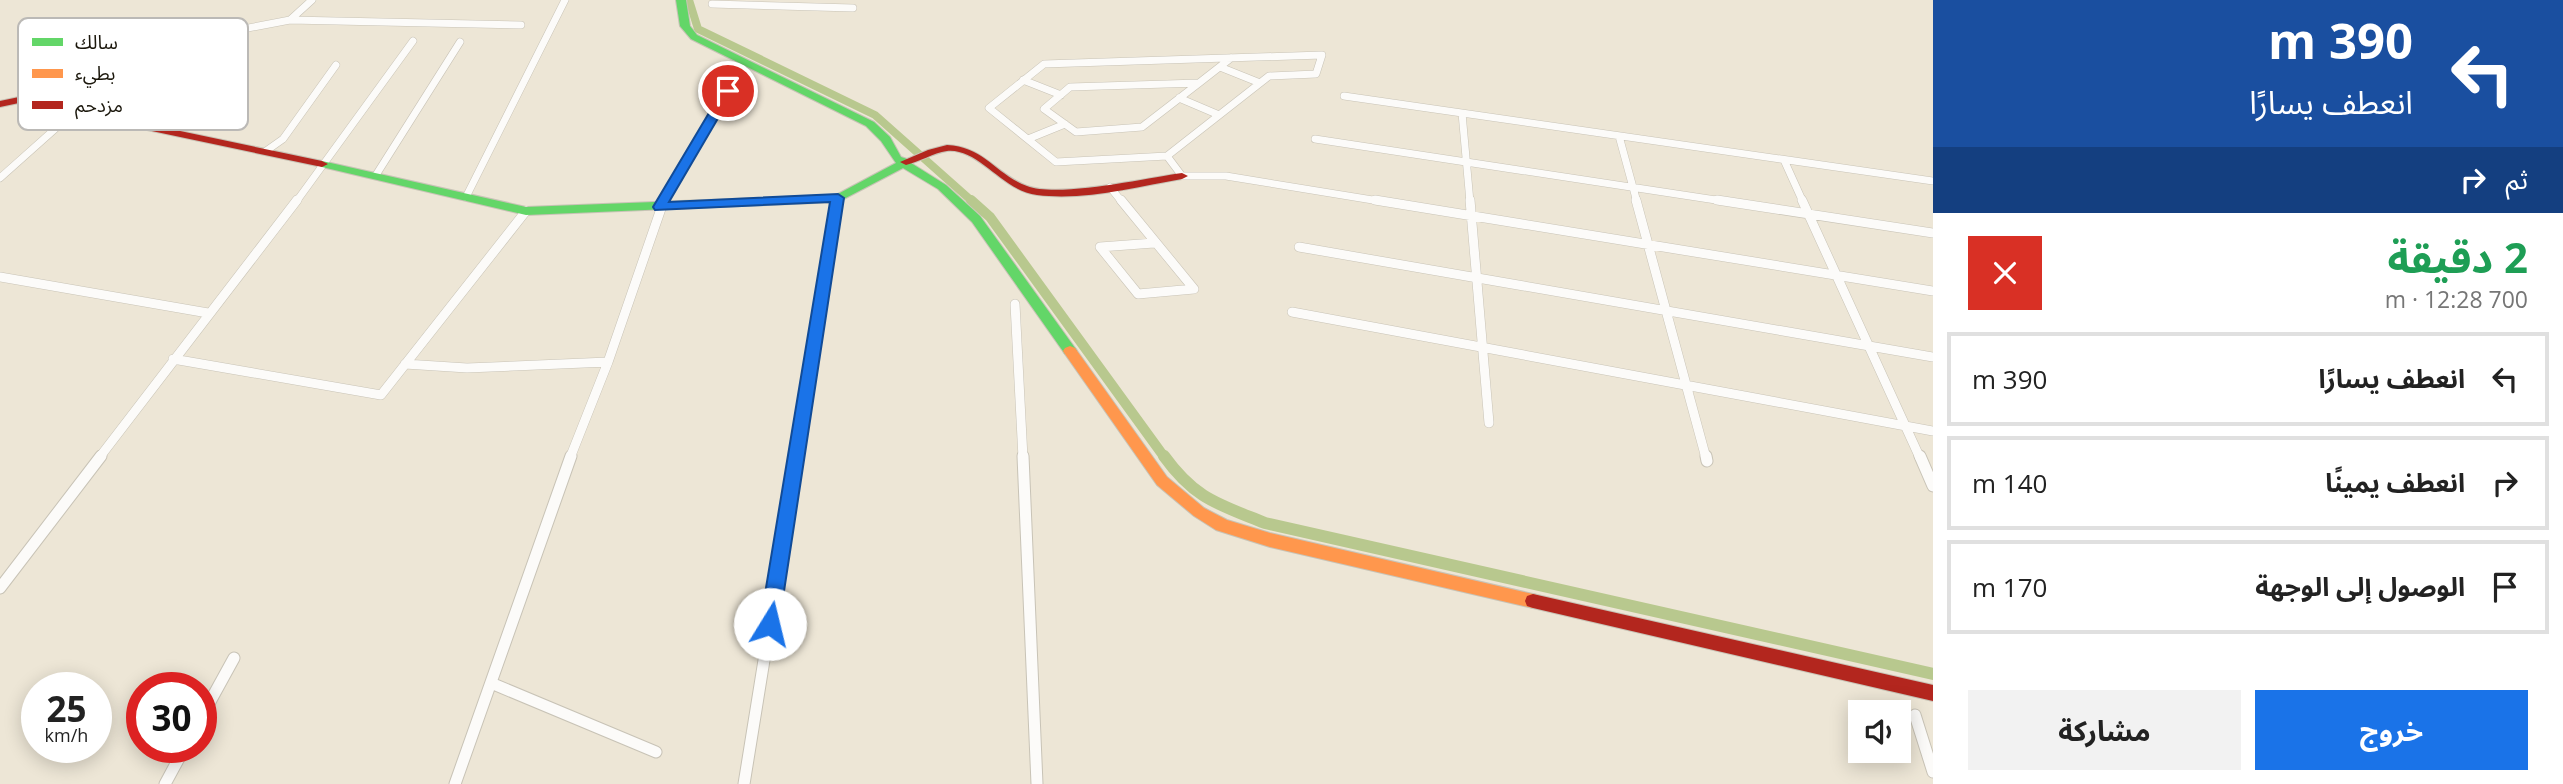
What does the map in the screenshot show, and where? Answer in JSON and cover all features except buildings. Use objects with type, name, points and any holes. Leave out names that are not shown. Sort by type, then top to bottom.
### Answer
[{"type":"street","points":[[290,20],[312,0]]},
{"type":"street","points":[[466,197],[565,0]]},
{"type":"street","points":[[681,0],[685,26],[694,37],[870,124],[907,163],[942,187],[976,219],[1162,481],[1179,498],[1222,524],[1270,540],[1933,693]]},
{"type":"street","points":[[712,4],[853,8]]},
{"type":"street","points":[[248,28],[290,20],[521,25]]},
{"type":"street","points":[[0,588],[324,164],[421,23]]},
{"type":"street","points":[[376,175],[468,24]]},
{"type":"street","points":[[1322,55],[1316,74],[1269,76],[1167,156],[1056,162],[989,108],[1044,64],[1232,58],[1322,55]]},
{"type":"street","points":[[1199,83],[1070,87],[1044,109],[1076,132],[1142,127],[1232,58]]},
{"type":"street","points":[[266,151],[284,139],[336,65]]},
{"type":"street","points":[[1220,67],[1260,83]]},
{"type":"street","points":[[455,784],[554,500],[608,362],[660,207],[742,68]]},
{"type":"street","points":[[1023,80],[1061,95]]},
{"type":"street","points":[[1344,96],[1933,181]]},
{"type":"street","points":[[1179,98],[1219,115]]},
{"type":"street","points":[[0,104],[18,100]]},
{"type":"street","points":[[1462,113],[1489,423]]},
{"type":"street","points":[[1028,139],[1065,124]]},
{"type":"street","points":[[0,178],[54,130]]},
{"type":"street","points":[[163,130],[376,175],[526,211],[838,198],[907,163],[956,148],[971,152],[1005,181],[1024,190],[1110,187],[1182,176],[1226,176],[1933,291]]},
{"type":"street","points":[[1619,136],[1707,461]]},
{"type":"street","points":[[1315,139],[1933,233]]},
{"type":"street","points":[[1167,156],[1182,176]]},
{"type":"street","points":[[1784,160],[1933,486]]},
{"type":"street","points":[[1110,187],[1194,289],[1138,294],[1100,247],[1154,243]]},
{"type":"street","points":[[744,784],[838,198]]},
{"type":"street","points":[[173,359],[381,395],[526,211]]},
{"type":"street","points":[[1299,247],[1933,357]]},
{"type":"street","points":[[0,277],[208,313]]},
{"type":"street","points":[[1015,304],[1031,607],[1037,784]]},
{"type":"street","points":[[1292,312],[1933,431]]},
{"type":"street","points":[[405,363],[467,368],[608,362]]},
{"type":"street","points":[[217,689],[234,658]]},
{"type":"street","points":[[491,683],[656,752]]},
{"type":"street","points":[[1915,715],[1933,772]]},
{"type":"street","points":[[165,784],[176,763]]},
{"type":"waterway","points":[[689,0],[698,29],[875,115],[973,202]]},
{"type":"waterway","points":[[971,200],[990,217],[1165,458]]},
{"type":"waterway","points":[[1164,456],[1197,491],[1221,505],[1265,523],[1933,674]]},
{"type":"traffic: fast","points":[[681,0],[685,26],[694,37],[870,124],[886,139],[897,159],[942,187],[976,219],[1070,351]]},
{"type":"traffic: fast","points":[[322,164],[526,211],[838,198],[906,162]]},
{"type":"traffic: slow","points":[[1070,351],[1162,481],[1199,512],[1222,525],[1270,540],[1533,601]]},
{"type":"traffic: jam","points":[[0,104],[18,100]]},
{"type":"traffic: jam","points":[[161,130],[322,164]]},
{"type":"traffic: jam","points":[[906,162],[942,149],[960,149],[982,160],[1013,184],[1037,192],[1091,190],[1182,176]]},
{"type":"traffic: jam","points":[[1533,601],[1933,693]]},
{"type":"route","points":[[728,91],[660,207],[838,198],[770,624]]}]
